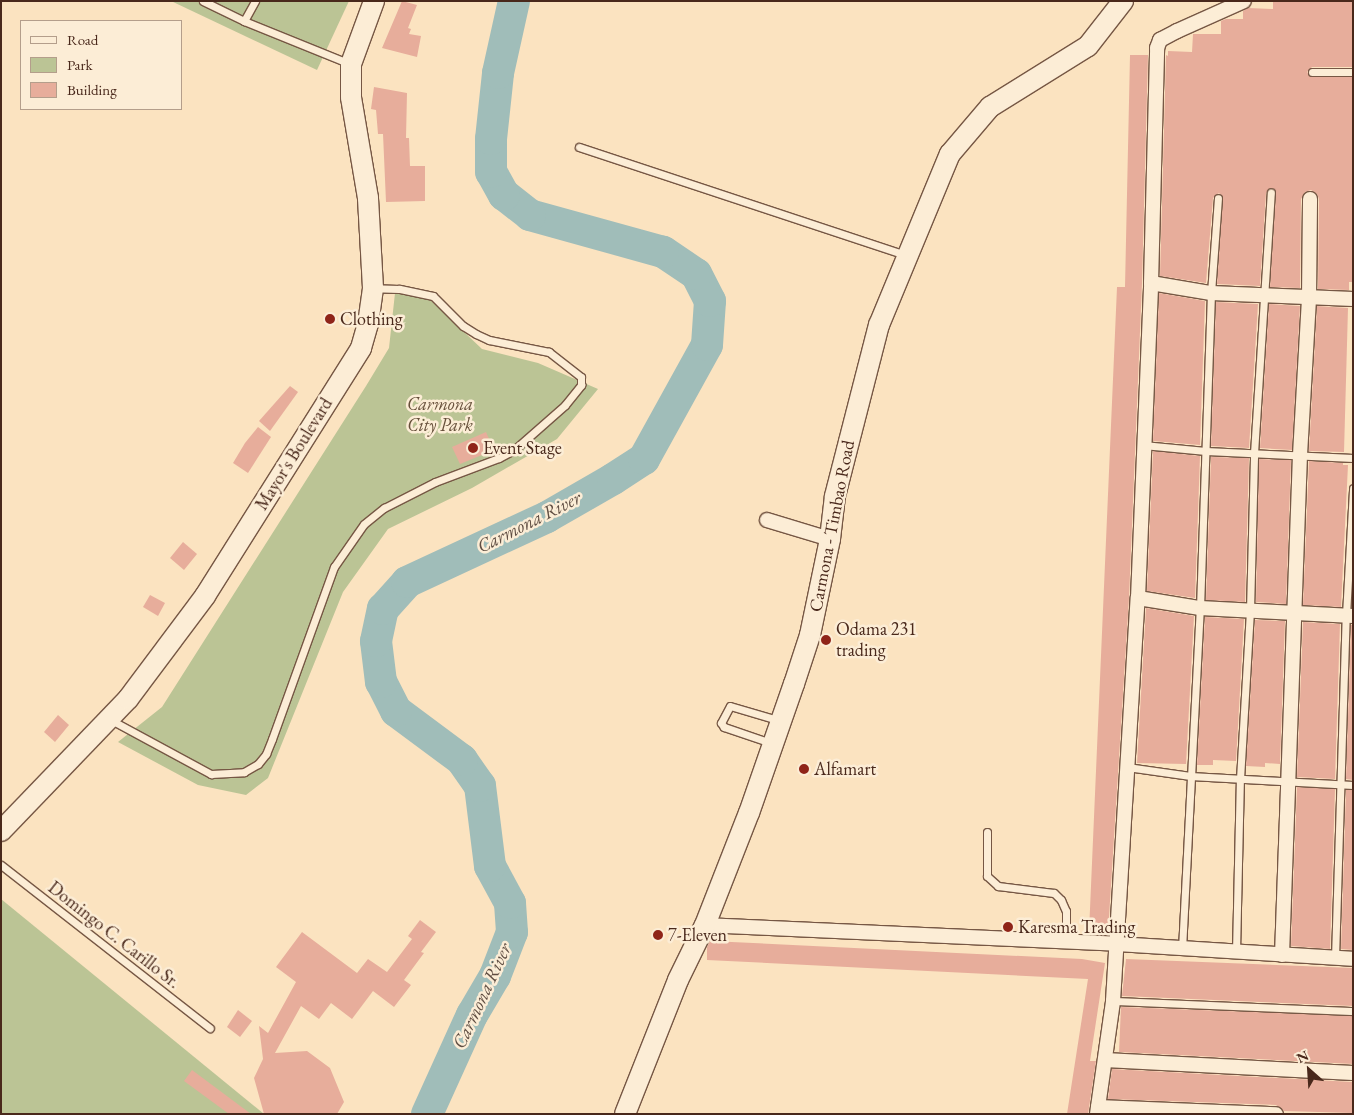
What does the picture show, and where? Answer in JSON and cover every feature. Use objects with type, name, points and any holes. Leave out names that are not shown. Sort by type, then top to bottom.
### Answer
[{"type":"main road","name":"Mayor's Boulevard","points":[[1,831],[128,699],[205,596],[361,348],[368,324],[374,288],[368,198],[351,97],[351,64],[374,1]]},
{"type":"main road","name":"Carmona - Timbao Road","points":[[625,1114],[678,980],[705,925],[781,721],[810,635],[830,539],[835,496],[878,325],[950,154],[990,107],[1088,46],[1120,2]]},
{"type":"street","points":[[1244,1],[1160,40],[1157,48],[1138,598],[1126,767],[1113,1001],[1097,1110],[1276,1114]]},
{"type":"street","points":[[1282,955],[1300,456],[1309,298],[1310,199]]},
{"type":"street","points":[[1150,283],[1211,293],[1353,299]]},
{"type":"street","points":[[767,520],[830,539]]},
{"type":"street","points":[[1138,598],[1200,608],[1349,615]]},
{"type":"street","points":[[705,925],[1116,944],[1182,950],[1353,959]]},
{"type":"street","points":[[1105,1060],[1353,1073]]},
{"type":"lane","points":[[202,1],[244,21],[351,64]]},
{"type":"lane","points":[[244,21],[255,1]]},
{"type":"lane","points":[[1312,72],[1353,72]]},
{"type":"lane","points":[[579,147],[907,255]]},
{"type":"lane","points":[[1236,953],[1240,779],[1250,610],[1254,454],[1262,295],[1271,193]]},
{"type":"lane","points":[[1182,950],[1200,608],[1211,293],[1218,198]]},
{"type":"lane","points":[[109,719],[211,774],[244,772],[258,764],[266,754],[334,567],[364,524],[384,508],[435,482],[499,458],[514,450],[565,405],[581,385],[581,377],[549,352],[489,340],[476,334],[463,326],[433,296],[399,289],[374,288]]},
{"type":"lane","points":[[1142,445],[1254,454],[1353,458]]},
{"type":"lane","points":[[1335,958],[1340,785],[1349,615],[1353,488]]},
{"type":"lane","points":[[773,744],[724,727],[721,724],[730,706],[781,721]]},
{"type":"lane","points":[[1126,767],[1190,776],[1353,785]]},
{"type":"lane","points":[[987,832],[987,876],[998,886],[1054,893],[1061,900],[1066,911],[1066,942]]},
{"type":"lane","name":"Domingo C. Carillo Sr.","points":[[1,865],[113,955],[210,1028]]},
{"type":"lane","points":[[1113,1001],[1353,1011]]},
{"type":"green space","points":[[171,1],[349,1],[317,70]]},
{"type":"green space","name":"Carmona City Park","points":[[395,293],[425,295],[482,349],[538,363],[598,389],[557,439],[472,488],[388,529],[343,592],[268,778],[246,795],[198,785],[118,742],[162,707],[366,386],[389,348]]},
{"type":"green space","points":[[1,899],[264,1114],[1,1114]]},
{"type":"building","points":[[402,1],[417,5],[408,28],[411,29],[409,34],[421,36],[417,57],[382,48]]},
{"type":"building","points":[[1273,1],[1353,1],[1353,67],[1312,67],[1307,72],[1312,77],[1353,77],[1353,282],[1349,282],[1349,290],[1318,289],[1319,199],[1317,194],[1311,190],[1305,192],[1301,199],[1300,288],[1270,287],[1276,193],[1272,188],[1266,193],[1260,286],[1217,284],[1223,198],[1219,193],[1213,198],[1206,283],[1160,276],[1166,55],[1168,56],[1168,51],[1192,52],[1193,34],[1221,34],[1221,21],[1226,19],[1243,19],[1243,11],[1248,8],[1273,9]]},
{"type":"building","points":[[1130,55],[1148,55],[1142,283],[1129,598],[1108,933],[1089,932],[1117,287],[1125,287]]},
{"type":"building","points":[[374,87],[407,93],[406,138],[409,138],[410,166],[425,166],[425,201],[386,202],[383,134],[378,134],[376,110],[371,109]]},
{"type":"building","points":[[1159,293],[1205,301],[1200,445],[1153,441]]},
{"type":"building","points":[[1216,302],[1258,304],[1249,448],[1211,446]]},
{"type":"building","points":[[1269,304],[1300,306],[1292,450],[1260,448]]},
{"type":"building","points":[[1317,306],[1348,308],[1344,452],[1309,451]]},
{"type":"building","points":[[290,386],[298,392],[270,431],[259,421]]},
{"type":"building","points":[[258,427],[271,437],[248,473],[233,463],[245,443]]},
{"type":"building","name":"Event Stage","points":[[486,432],[494,450],[460,464],[452,447]]},
{"type":"building","points":[[1153,451],[1200,456],[1195,598],[1147,591]]},
{"type":"building","points":[[1211,457],[1249,458],[1245,602],[1206,600]]},
{"type":"building","points":[[1259,459],[1291,460],[1286,604],[1256,602]]},
{"type":"building","points":[[1309,461],[1348,465],[1341,607],[1303,605]]},
{"type":"building","points":[[183,542],[197,554],[184,570],[170,558]]},
{"type":"building","points":[[150,595],[165,603],[158,616],[143,607]]},
{"type":"building","points":[[1146,608],[1194,616],[1186,764],[1137,763]]},
{"type":"building","points":[[1205,617],[1244,619],[1236,761],[1213,760],[1213,765],[1197,765]]},
{"type":"building","points":[[1255,620],[1285,621],[1280,764],[1265,763],[1265,767],[1246,766]]},
{"type":"building","points":[[1303,622],[1340,624],[1335,779],[1297,777]]},
{"type":"building","points":[[1351,625],[1353,625],[1353,780],[1346,779]]},
{"type":"building","points":[[58,715],[69,725],[55,742],[44,732]]},
{"type":"building","points":[[1297,787],[1335,789],[1330,949],[1291,946]]},
{"type":"building","points":[[1346,790],[1353,790],[1353,950],[1341,949]]},
{"type":"building","points":[[420,920],[436,932],[421,952],[424,953],[404,980],[411,985],[394,1007],[373,991],[352,1019],[331,1003],[319,1019],[301,1006],[275,1053],[307,1051],[330,1068],[344,1102],[337,1114],[264,1114],[254,1078],[263,1059],[259,1026],[268,1033],[296,982],[276,967],[302,932],[357,973],[368,959],[387,972],[412,939],[408,936]]},
{"type":"building","points":[[710,941],[1082,959],[1105,963],[1090,1061],[1096,1061],[1088,1114],[1067,1114],[1088,979],[707,960],[707,947]]},
{"type":"building","points":[[1126,959],[1353,968],[1353,1006],[1122,996]]},
{"type":"building","points":[[1121,1007],[1353,1016],[1353,1064],[1119,1052]]},
{"type":"building","points":[[238,1010],[252,1021],[240,1037],[227,1027]]},
{"type":"building","points":[[1112,1069],[1353,1082],[1353,1113],[1284,1111],[1276,1105],[1108,1099]]},
{"type":"building","points":[[192,1070],[251,1114],[229,1114],[184,1081]]},
{"type":"waterway","name":"Carmona River","points":[[427,1114],[472,1015],[495,976],[512,932],[510,903],[490,866],[480,786],[462,760],[396,711],[381,682],[376,641],[383,609],[407,582],[547,517],[644,459],[707,345],[710,301],[696,274],[663,252],[530,215],[504,195],[491,172],[491,139],[498,73],[514,1]]},
{"type":"place","name":"Clothing","points":[[330,319]]},
{"type":"place","name":"Event Stage","points":[[473,448]]},
{"type":"place","name":"Odama 231 trading","points":[[826,640]]},
{"type":"place","name":"Alfamart","points":[[804,769]]},
{"type":"place","name":"Karesma Trading","points":[[1008,927]]},
{"type":"place","name":"7-Eleven","points":[[658,935]]}]
